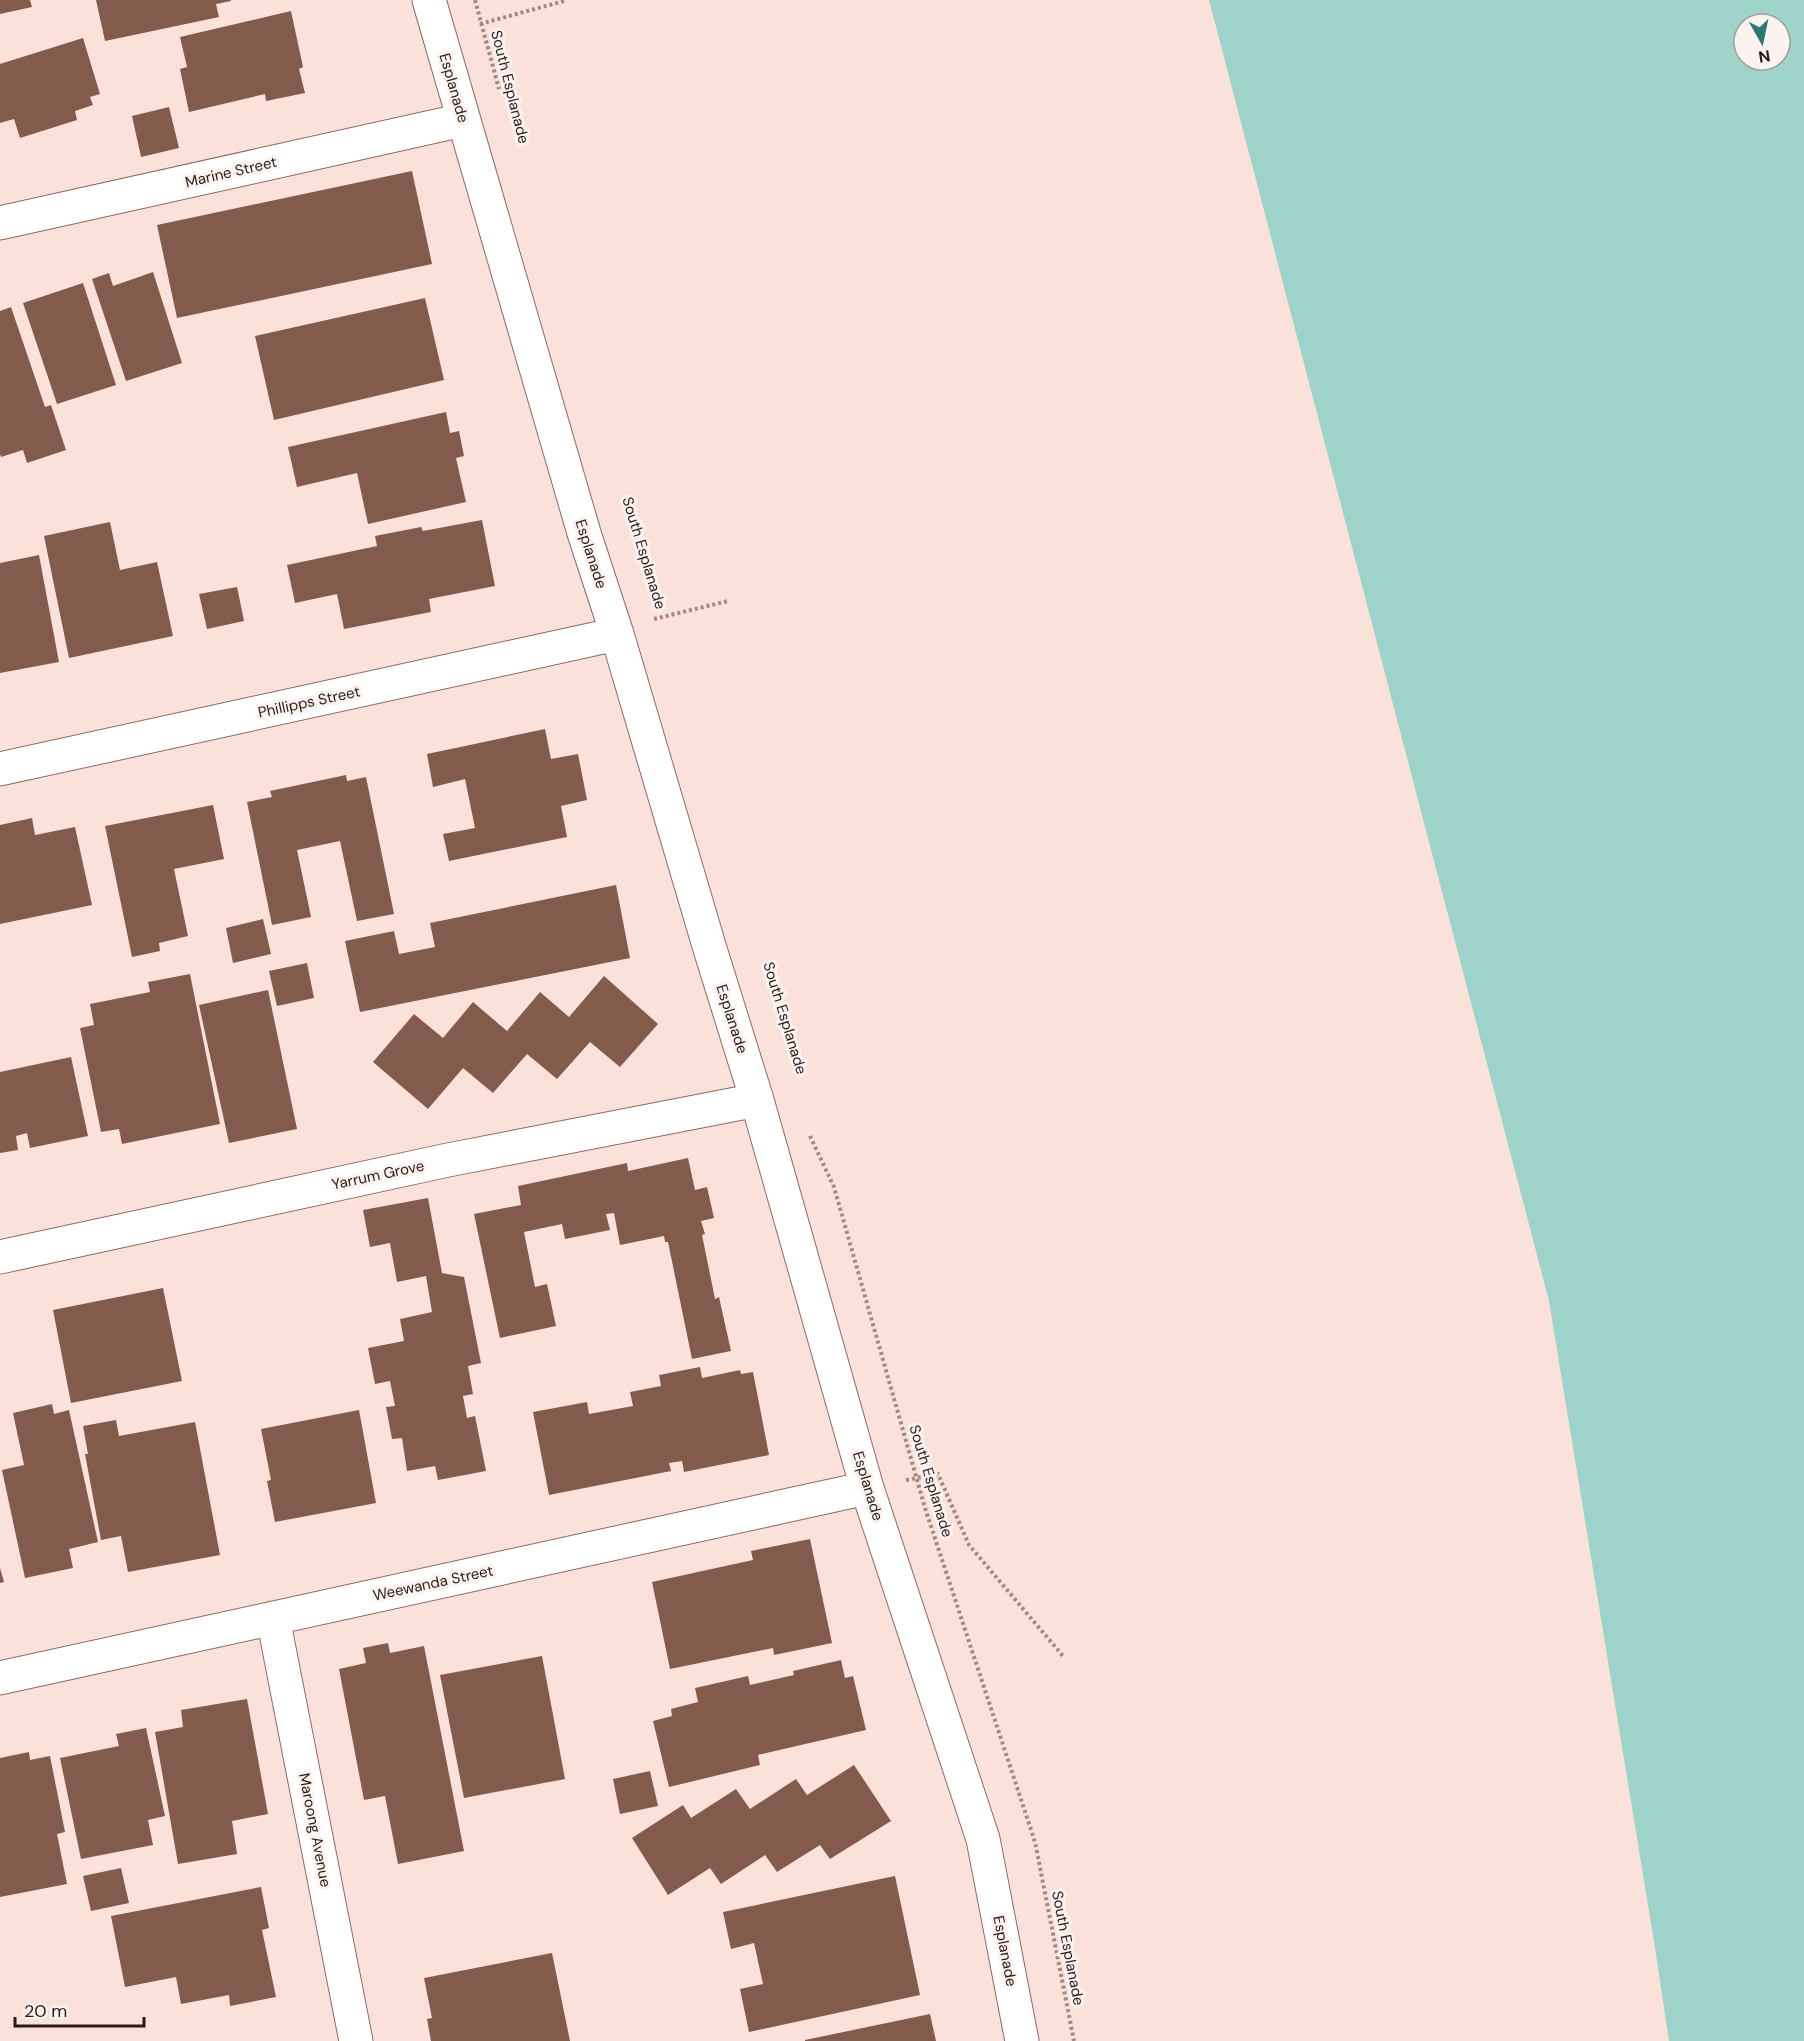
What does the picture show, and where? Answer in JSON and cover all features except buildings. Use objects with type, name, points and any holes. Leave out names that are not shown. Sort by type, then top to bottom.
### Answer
[{"type":"street","name":"Esplanade","points":[[429,0],[584,533],[617,634],[757,1100],[867,1488],[983,1839],[1022,2041]]},
{"type":"street","name":"Marine Street","points":[[0,223],[463,120]]},
{"type":"street","name":"Phillipps Street","points":[[0,769],[617,634]]},
{"type":"street","name":"Yarrum Grove","points":[[0,1257],[448,1160],[757,1100]]},
{"type":"street","name":"Weewanda Street","points":[[0,1678],[867,1488]]},
{"type":"street","name":"Maroong Avenue","points":[[273,1618],[356,2041]]},
{"type":"path","name":"South Esplanade","points":[[475,0],[501,100]]},
{"type":"path","points":[[483,24],[564,1]]},
{"type":"path","name":"South Esplanade","points":[[656,629],[653,619],[728,601]]},
{"type":"path","name":"South Esplanade","points":[[809,1134],[834,1187],[917,1478],[1035,1842],[1074,2041]]},
{"type":"path","points":[[917,1478],[938,1474],[969,1545],[1063,1656]]},
{"type":"water","points":[[1209,0],[1804,0],[1804,2041],[1669,2041],[1549,1301]]}]
